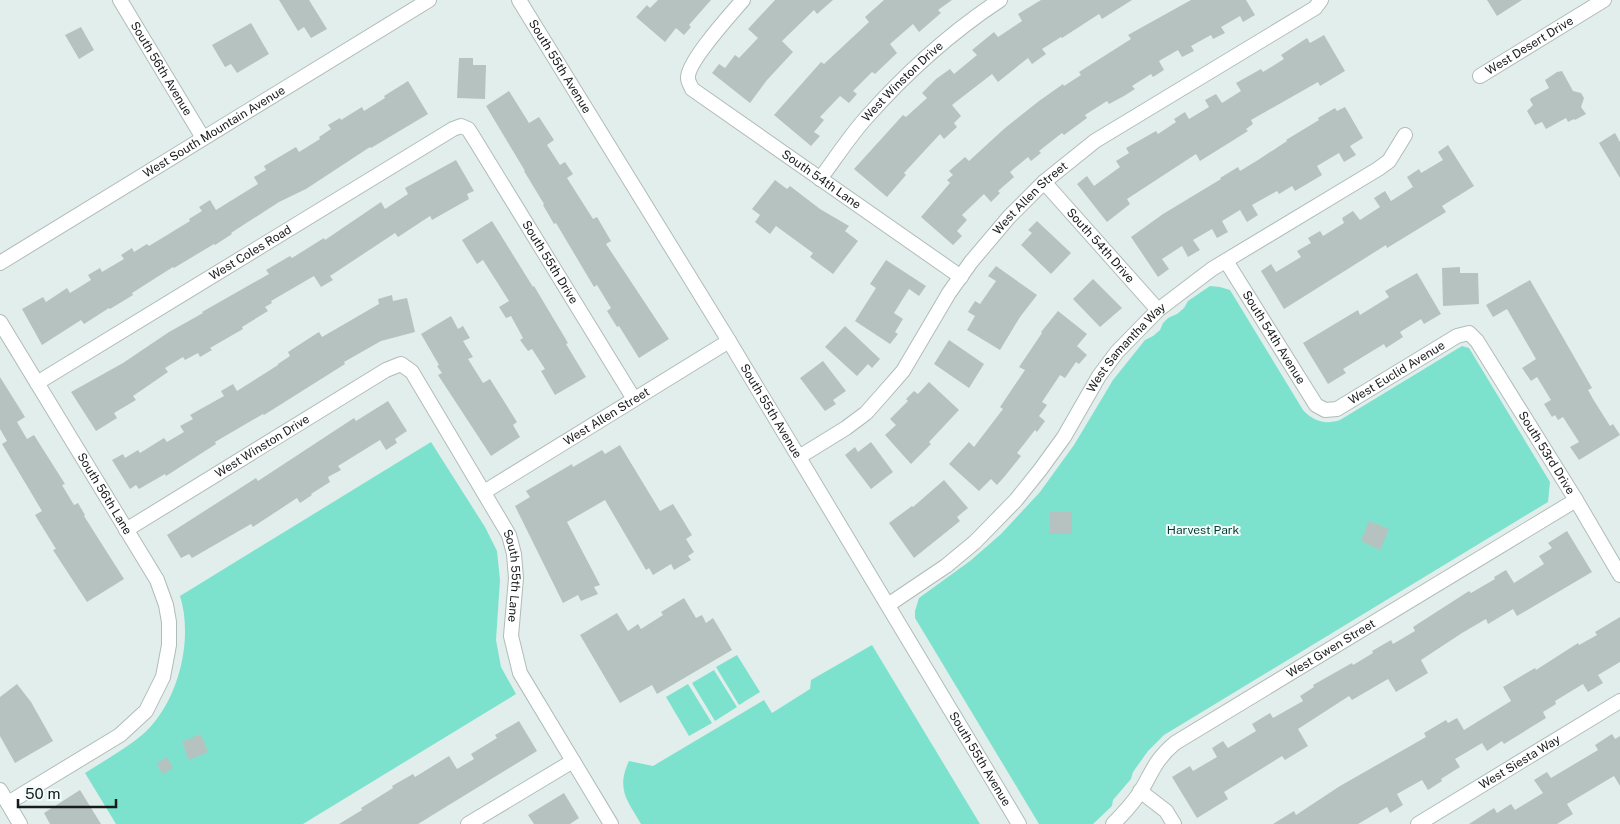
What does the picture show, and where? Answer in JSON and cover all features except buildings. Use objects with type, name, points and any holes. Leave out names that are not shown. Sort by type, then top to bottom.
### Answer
[{"type":"street","name":"South 56th Avenue","points":[[120,0],[203,138]]},
{"type":"street","name":"West South Mountain Avenue","points":[[0,263],[429,0]]},
{"type":"street","name":"South 55th Avenue","points":[[519,0],[729,341],[1020,824]]},
{"type":"street","name":"South 54th Lane","points":[[743,0],[710,39],[690,67],[687,79],[692,89],[960,277]]},
{"type":"street","name":"West Winston Drive","points":[[820,179],[865,119],[914,68],[978,14],[1000,0]]},
{"type":"street","name":"West Allen Street","points":[[799,457],[846,428],[866,413],[903,371],[960,277],[992,237],[1044,182],[1096,141],[1315,8],[1321,0]]},
{"type":"street","name":"West Desert Drive","points":[[1480,76],[1582,6],[1604,0]]},
{"type":"street","name":"West Coles Road","points":[[37,383],[453,129],[465,126]]},
{"type":"street","name":"South 55th Drive","points":[[465,126],[634,399]]},
{"type":"street","name":"West Samantha Way","points":[[888,605],[946,566],[975,542],[1016,500],[1064,437],[1103,370],[1117,352],[1158,310],[1191,284],[1226,261],[1378,169],[1389,161],[1405,135]]},
{"type":"street","name":"South 54th Drive","points":[[1044,182],[1158,310]]},
{"type":"street","name":"South 54th Avenue","points":[[1226,261],[1316,405],[1325,410]]},
{"type":"street","name":"South 56th Lane","points":[[0,322],[157,580],[166,605],[170,645],[163,677],[146,711],[120,735],[8,803]]},
{"type":"street","name":"West Euclid Avenue","points":[[1325,410],[1337,409],[1457,336],[1469,333]]},
{"type":"street","name":"South 53rd Drive","points":[[1469,333],[1477,341],[1576,500],[1620,575]]},
{"type":"street","name":"West Allen Street","points":[[484,492],[729,341]]},
{"type":"street","name":"West Winston Drive","points":[[126,530],[386,370],[401,364]]},
{"type":"street","name":"South 55th Lane","points":[[401,364],[412,372],[509,535],[514,554],[516,578],[511,636],[520,673],[612,824]]},
{"type":"street","name":"West Gwen Street","points":[[1113,824],[1140,791],[1162,754],[1175,743],[1576,500]]},
{"type":"street","name":"West Siesta Way","points":[[1418,824],[1620,701]]},
{"type":"street","points":[[468,824],[573,761]]},
{"type":"street","points":[[0,790],[20,824]]},
{"type":"street","points":[[1140,791],[1166,811],[1174,824]]},
{"type":"green space","name":"Harvest Park","points":[[1210,286],[1230,290],[1303,410],[1311,417],[1324,422],[1340,420],[1462,346],[1469,348],[1550,482],[1548,502],[1164,735],[1148,751],[1133,772],[1131,779],[1113,800],[1112,806],[1093,824],[1039,824],[915,618],[919,598],[970,561],[1001,534],[1040,492],[1074,445],[1113,380],[1145,340],[1160,330],[1163,323],[1184,308],[1188,301]]},
{"type":"green space","points":[[431,442],[485,527],[497,551],[500,580],[496,640],[501,667],[516,694],[303,824],[116,824],[85,773],[142,735],[155,722],[165,706],[174,689],[184,651],[184,613],[180,596]]},
{"type":"green space","points":[[872,645],[980,824],[641,824],[628,801],[623,787],[623,779],[629,761],[653,766],[764,700],[772,713],[810,689],[811,680]]},
{"type":"green space","points":[[737,655],[760,692],[739,705],[716,667]]},
{"type":"green space","points":[[714,670],[737,707],[715,721],[692,683]]},
{"type":"green space","points":[[688,684],[712,723],[689,736],[666,697]]}]
